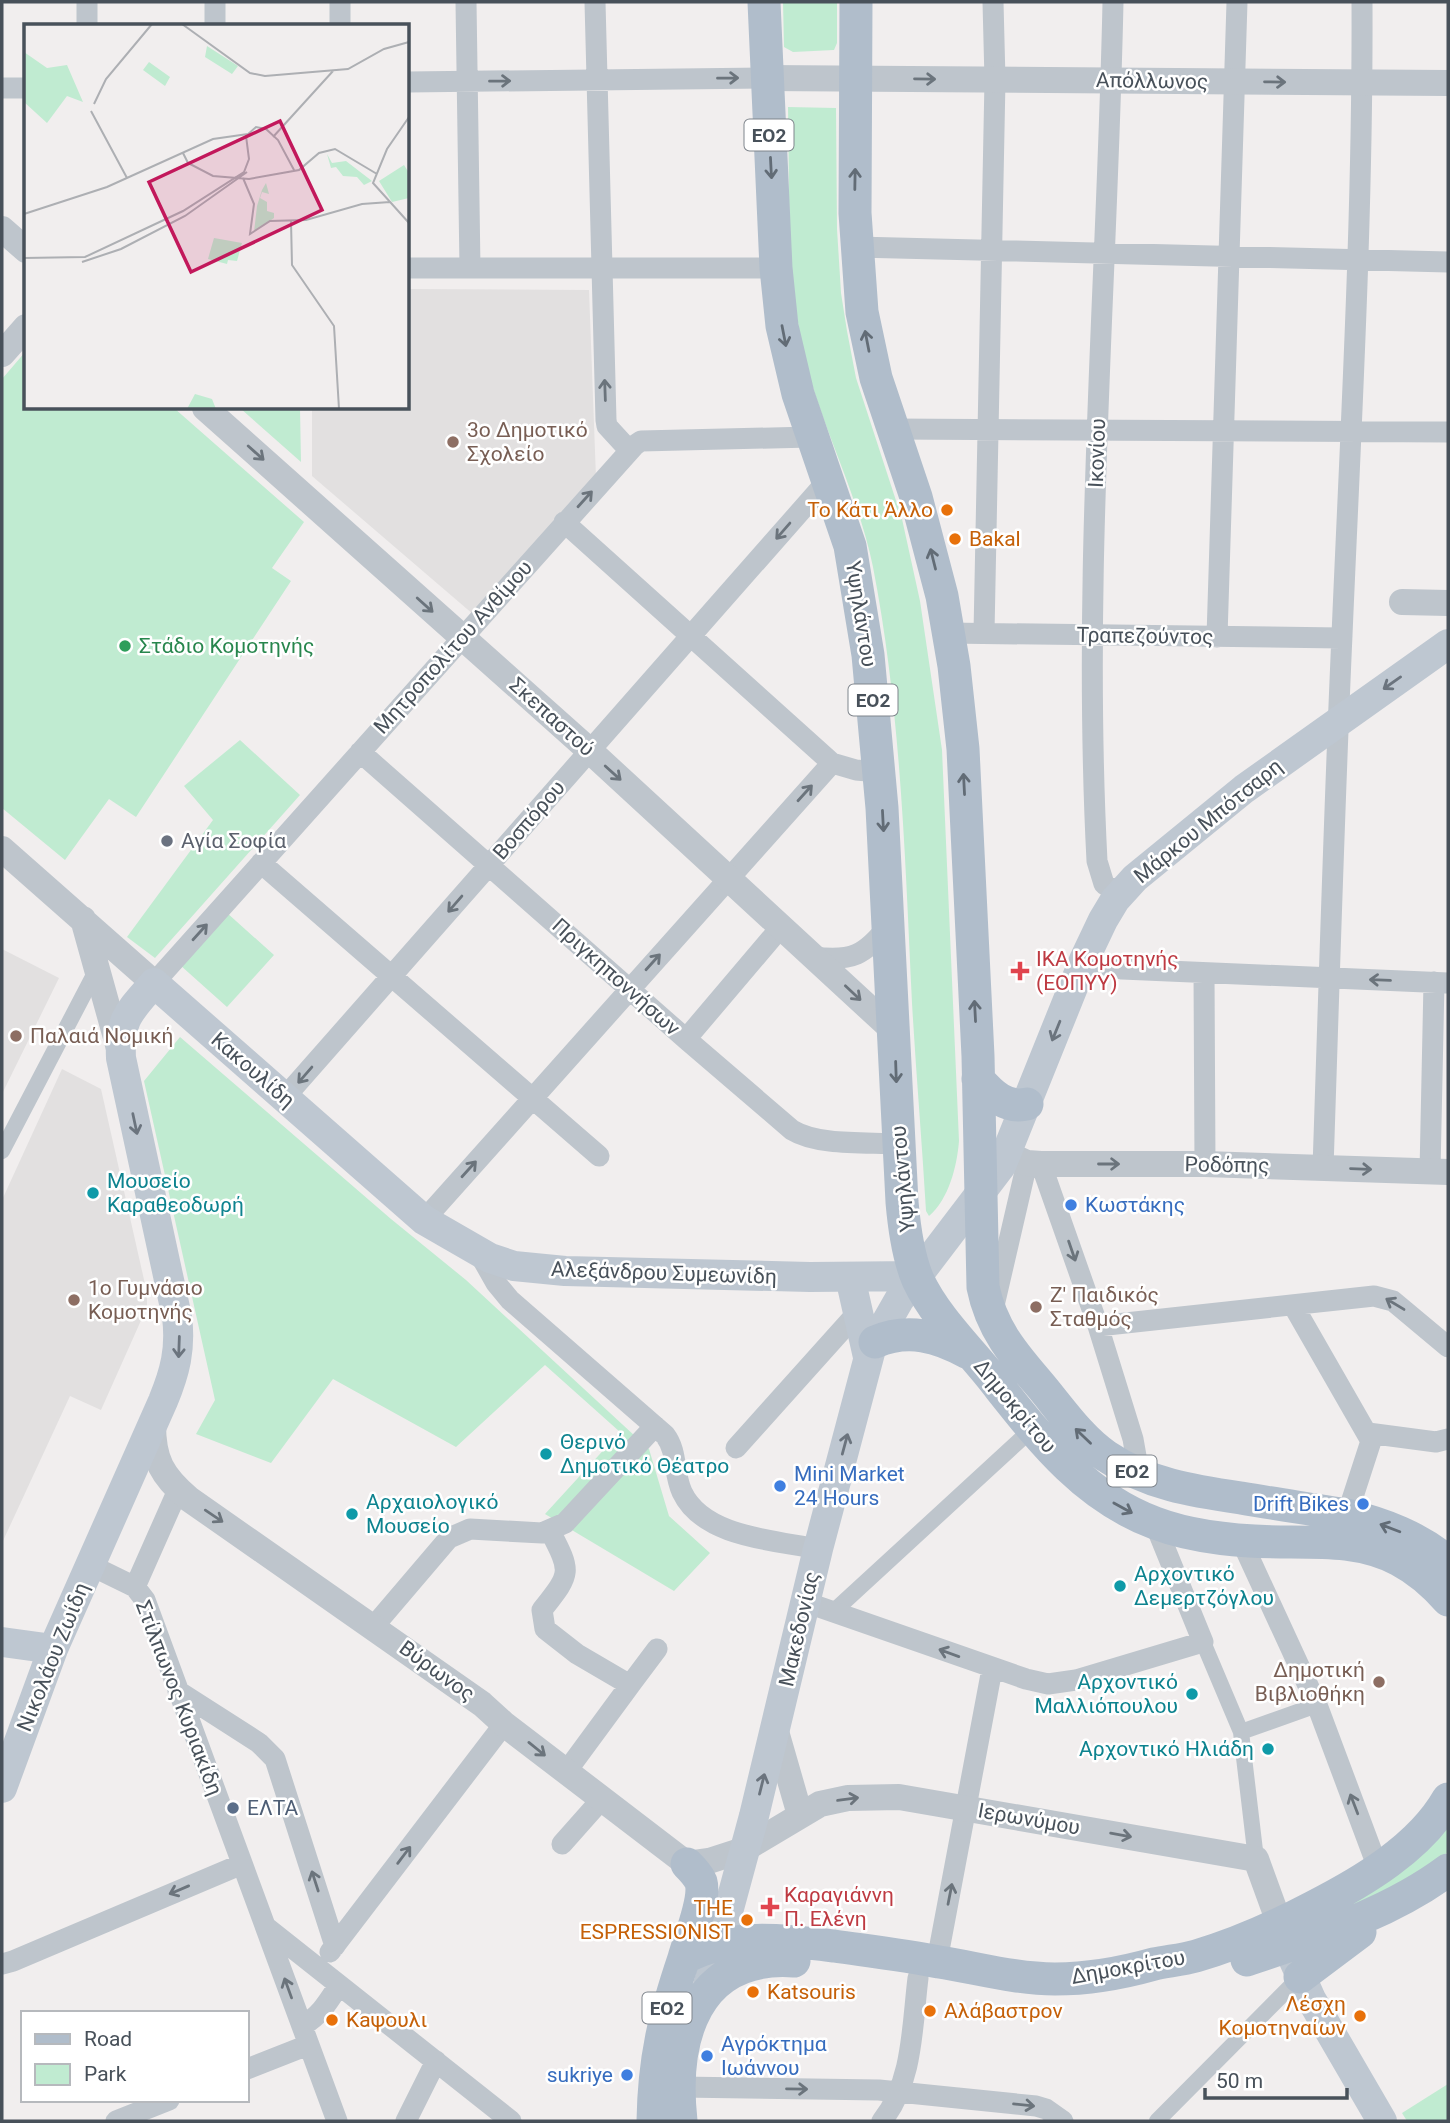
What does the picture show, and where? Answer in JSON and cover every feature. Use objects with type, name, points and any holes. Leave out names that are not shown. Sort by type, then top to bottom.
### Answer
[{"type":"main road","name":"Υψηλάντου","points":[[764,2],[776,268],[787,352],[811,437],[850,546],[868,655],[889,925],[903,1218],[917,1276]]},
{"type":"main road","name":"ΕΟ2","points":[[856,2],[856,247],[866,338],[892,429],[924,524],[942,596],[963,749],[981,1196]]},
{"type":"main road","name":"Μάρκου Μπότσαρη","points":[[917,1276],[998,1172],[1025,1160],[1027,1104],[1084,960],[1103,920],[1120,894],[1143,871],[1244,789],[1448,644]]},
{"type":"main road","points":[[90,1565],[177,1364],[179,1335],[121,1058],[120,1036],[123,1023],[154,983]]},
{"type":"main road","name":"Κακουλίδη","points":[[154,983],[424,1220]]},
{"type":"main road","points":[[978,1079],[1001,1100],[1014,1105],[1027,1104]]},
{"type":"main road","name":"Δημοκρίτου","points":[[981,1196],[983,1287],[997,1329],[1080,1433],[1105,1455],[1161,1484],[1346,1515],[1405,1534],[1448,1562]]},
{"type":"main road","name":"Αλεξάνδρου Συμεωνίδη","points":[[424,1220],[479,1253],[514,1266],[555,1270],[850,1277],[917,1276]]},
{"type":"main road","points":[[917,1276],[971,1307],[997,1329]]},
{"type":"main road","name":"Δημοκρίτου","points":[[917,1276],[942,1317],[1032,1429],[1062,1463],[1118,1506],[1155,1524],[1205,1536],[1241,1540],[1329,1542],[1378,1551],[1411,1566],[1448,1600]]},
{"type":"main road","name":"Μακεδονίας","points":[[706,1993],[818,1549],[872,1350],[891,1312],[917,1276]]},
{"type":"main road","points":[[850,1277],[858,1312],[872,1350],[899,1334],[926,1335],[973,1355]]},
{"type":"main road","name":"Νικολάου Ζωίδη","points":[[2,1788],[53,1649],[90,1565]]},
{"type":"main road","points":[[2,1642],[53,1649]]},
{"type":"main road","name":"Δημοκρίτου","points":[[1284,1936],[1323,1902],[1378,1868],[1425,1830],[1448,1799]]},
{"type":"main road","points":[[684,1958],[702,1887],[698,1875],[687,1864]]},
{"type":"main road","name":"Δημοκρίτου","points":[[719,1943],[797,1942],[928,1970],[1012,1993],[1100,1995],[1194,1977],[1284,1936],[1352,1923],[1401,1900],[1448,1870]]},
{"type":"main road","points":[[1300,1977],[1401,1900]]},
{"type":"main road","points":[[1284,1936],[1300,1977],[1382,2121]]},
{"type":"main road","name":"ΕΟ2","points":[[656,2107],[661,2030],[684,1958],[719,1943]]},
{"type":"main road","name":"Δημοκρίτου","points":[[706,1993],[717,1981],[734,1971],[752,1964],[776,1960],[928,1970]]},
{"type":"main road","name":"ΕΟ2","points":[[656,2107],[706,1993]]},
{"type":"main road","name":"ΕΟ2","points":[[656,2107],[681,2121]]},
{"type":"street","points":[[87,2],[87,24]]},
{"type":"street","points":[[215,2],[215,24]]},
{"type":"street","points":[[340,2],[340,24]]},
{"type":"street","points":[[466,2],[470,268]]},
{"type":"street","points":[[595,2],[607,426],[629,450],[641,441],[811,437]]},
{"type":"street","points":[[984,633],[995,79],[993,2]]},
{"type":"street","name":"Ικονίου","points":[[1113,2],[1093,635],[1097,861],[1104,884],[1120,894]]},
{"type":"street","points":[[1217,636],[1237,2]]},
{"type":"street","points":[[1323,1168],[1359,260],[1362,2]]},
{"type":"street","points":[[410,82],[766,78]]},
{"type":"street","name":"Απόλλωνος","points":[[766,78],[1448,83]]},
{"type":"street","points":[[2,88],[24,88]]},
{"type":"street","points":[[2,229],[24,248]]},
{"type":"street","points":[[856,247],[1448,262]]},
{"type":"street","points":[[410,268],[776,268]]},
{"type":"street","points":[[2,354],[24,329]]},
{"type":"street","name":"Σκεπαστού","points":[[207,410],[590,751],[894,1031]]},
{"type":"street","points":[[892,429],[1448,432]]},
{"type":"street","name":"Μητροπολίτου Ανθίμου","points":[[154,983],[629,450]]},
{"type":"street","name":"Βοσπόρου","points":[[285,1097],[828,480]]},
{"type":"street","points":[[564,522],[832,763],[856,770],[879,772]]},
{"type":"street","points":[[1402,602],[1448,603]]},
{"type":"street","name":"Τραπεζούντος","points":[[948,633],[1342,638]]},
{"type":"street","name":"Πριγκηποννήσων","points":[[360,752],[788,1126],[804,1136],[817,1139],[898,1144]]},
{"type":"street","points":[[424,1220],[832,763]]},
{"type":"street","name":"Κακουλίδη","points":[[2,849],[154,983]]},
{"type":"street","points":[[261,863],[599,1156]]},
{"type":"street","points":[[83,919],[121,1058]]},
{"type":"street","points":[[814,957],[839,960],[855,957],[871,945],[889,925]]},
{"type":"street","points":[[686,1039],[781,927]]},
{"type":"street","points":[[1084,960],[1122,969],[1441,983],[1439,1172]]},
{"type":"street","points":[[2,1151],[96,971]]},
{"type":"street","points":[[1204,973],[1205,1164]]},
{"type":"street","points":[[1025,1160],[1098,1325],[1133,1439],[1136,1473]]},
{"type":"street","points":[[997,1329],[1025,1160]]},
{"type":"street","name":"Ροδόπης","points":[[1025,1160],[1439,1172]]},
{"type":"street","points":[[479,1253],[496,1283],[510,1300],[655,1426],[671,1445],[680,1487],[689,1506],[698,1515],[722,1529],[818,1549]]},
{"type":"street","points":[[1098,1325],[1381,1296],[1399,1305],[1448,1347]]},
{"type":"street","points":[[1293,1305],[1371,1441],[1346,1515]]},
{"type":"street","points":[[736,1448],[858,1312]]},
{"type":"street","name":"Βύρωνος","points":[[153,1424],[153,1444],[158,1463],[178,1490],[482,1703],[504,1724],[687,1864]]},
{"type":"street","points":[[374,1626],[443,1543],[455,1534],[470,1529],[534,1533],[550,1531],[570,1518],[655,1426]]},
{"type":"street","points":[[833,1612],[1032,1429]]},
{"type":"street","points":[[1368,1433],[1436,1442],[1448,1439]]},
{"type":"street","points":[[135,1587],[178,1490]]},
{"type":"street","points":[[1155,1524],[1241,1732],[1256,1859],[1284,1936]]},
{"type":"street","points":[[550,1531],[566,1566],[565,1580],[542,1609],[545,1629],[578,1654],[630,1685]]},
{"type":"street","points":[[1241,1540],[1317,1705],[1378,1868]]},
{"type":"street","name":"Στίλπωνος Κυριακίδη","points":[[90,1565],[135,1587],[145,1600],[337,2121]]},
{"type":"street","points":[[805,1602],[992,1669],[1034,1681],[1060,1683],[1203,1642]]},
{"type":"street","points":[[566,1772],[657,1649]]},
{"type":"street","points":[[882,2121],[901,2092],[966,1807],[992,1669]]},
{"type":"street","points":[[178,1691],[259,1743],[275,1759],[335,1946]]},
{"type":"street","points":[[1241,1732],[1317,1705]]},
{"type":"street","points":[[318,1968],[504,1724]]},
{"type":"street","points":[[775,1728],[800,1815]]},
{"type":"street","name":"Ιερωνύμου","points":[[687,1864],[709,1861],[743,1850],[820,1804],[848,1798],[899,1797],[1256,1859]]},
{"type":"street","points":[[562,1844],[601,1800]]},
{"type":"street","points":[[2,1964],[242,1864]]},
{"type":"street","points":[[265,1926],[511,2121]]},
{"type":"street","points":[[1157,2121],[1300,1977]]},
{"type":"street","points":[[248,2068],[305,2035],[339,1985]]},
{"type":"street","points":[[406,2121],[436,2061]]},
{"type":"street","points":[[656,2107],[863,2089],[1036,2106],[1046,2109],[1059,2120]]},
{"type":"street","points":[[116,2121],[164,2102]]},
{"type":"shaded area","name":"3ο Δημοτικό Σχολείο","points":[[410,289],[589,290],[596,478],[474,615],[312,476],[312,410],[410,410]]},
{"type":"shaded area","name":"Παλαιά Νομική","points":[[2,949],[59,978],[2,1094]]},
{"type":"shaded area","name":"1ο Γυμνάσιο Κομοτηνής","points":[[62,1069],[101,1089],[147,1293],[147,1307],[101,1410],[70,1396],[2,1543],[2,1200]]},
{"type":"green space","points":[[783,2],[837,2],[837,43],[834,50],[793,52],[784,47]]},
{"type":"green space","points":[[788,107],[836,108],[837,229],[841,293],[847,331],[856,378],[902,519],[920,601],[942,750],[959,1141],[951,1182],[942,1201],[929,1216],[926,1211],[900,785],[890,675],[867,543],[811,381],[803,348],[790,245]]},
{"type":"green space","name":"Στάδιο Κομοτηνής","points":[[24,353],[24,410],[176,410],[304,522],[272,568],[291,581],[136,817],[109,799],[65,860],[2,808],[2,379]]},
{"type":"green space","points":[[242,410],[300,410],[301,462]]},
{"type":"green space","points":[[240,740],[300,795],[155,958],[127,937],[213,820],[184,786]]},
{"type":"green space","points":[[226,912],[274,955],[227,1007],[180,965]]},
{"type":"green space","points":[[180,1037],[466,1280],[649,1449],[669,1516],[710,1553],[674,1591],[545,1514],[620,1432],[545,1365],[456,1447],[333,1379],[271,1463],[196,1434],[215,1400],[144,1081]]},
{"type":"green space","points":[[1448,1826],[1448,1852],[1430,1867],[1397,1888],[1349,1906]]},
{"type":"green space","points":[[1448,2084],[1448,2121],[1407,2121],[1402,2113]]},
{"type":"place","name":"3ο Δημοτικό Σχολείο","points":[[453,442]]},
{"type":"place","name":"Το Κάτι Άλλο","points":[[947,510]]},
{"type":"place","name":"Bakal","points":[[955,539]]},
{"type":"place","name":"Στάδιο Κομοτηνής","points":[[125,646]]},
{"type":"place","name":"Αγία Σοφία","points":[[167,841]]},
{"type":"place","name":"ΙΚΑ Κομοτηνής (ΕΟΠΥΥ)","points":[[1020,971]]},
{"type":"place","name":"Παλαιά Νομική","points":[[16,1036]]},
{"type":"place","name":"Μουσείο Καραθεοδωρή","points":[[93,1193]]},
{"type":"place","name":"Κωστάκης","points":[[1071,1205]]},
{"type":"place","name":"1ο Γυμνάσιο Κομοτηνής","points":[[74,1300]]},
{"type":"place","name":"Ζ' Παιδικός Σταθμός","points":[[1036,1307]]},
{"type":"place","name":"Θερινό Δημοτικό Θέατρο","points":[[546,1454]]},
{"type":"place","name":"Mini Market 24 Hours","points":[[780,1486]]},
{"type":"place","name":"Drift Bikes","points":[[1363,1504]]},
{"type":"place","name":"Αρχαιολογικό Μουσείο","points":[[352,1514]]},
{"type":"place","name":"Αρχοντικό Δεμερτζόγλου","points":[[1120,1586]]},
{"type":"place","name":"Δημοτική Βιβλιοθήκη","points":[[1379,1682]]},
{"type":"place","name":"Αρχοντικό Μαλλιόπουλου","points":[[1192,1694]]},
{"type":"place","name":"Αρχοντικό Ηλιάδη","points":[[1268,1749]]},
{"type":"place","name":"ΕΛΤΑ","points":[[233,1808]]},
{"type":"place","name":"Καραγιάννη Π. Ελένη","points":[[770,1907]]},
{"type":"place","name":"THE ESPRESSIONIST","points":[[747,1920]]},
{"type":"place","name":"Katsouris","points":[[753,1992]]},
{"type":"place","name":"Αλάβαστρον","points":[[930,2011]]},
{"type":"place","name":"Λέσχη Κομοτηναίων","points":[[1360,2016]]},
{"type":"place","name":"Kaψουλι","points":[[332,2020]]},
{"type":"place","name":"Αγρόκτημα Ιωάννου","points":[[707,2056]]},
{"type":"place","name":"sukriye","points":[[627,2075]]}]
